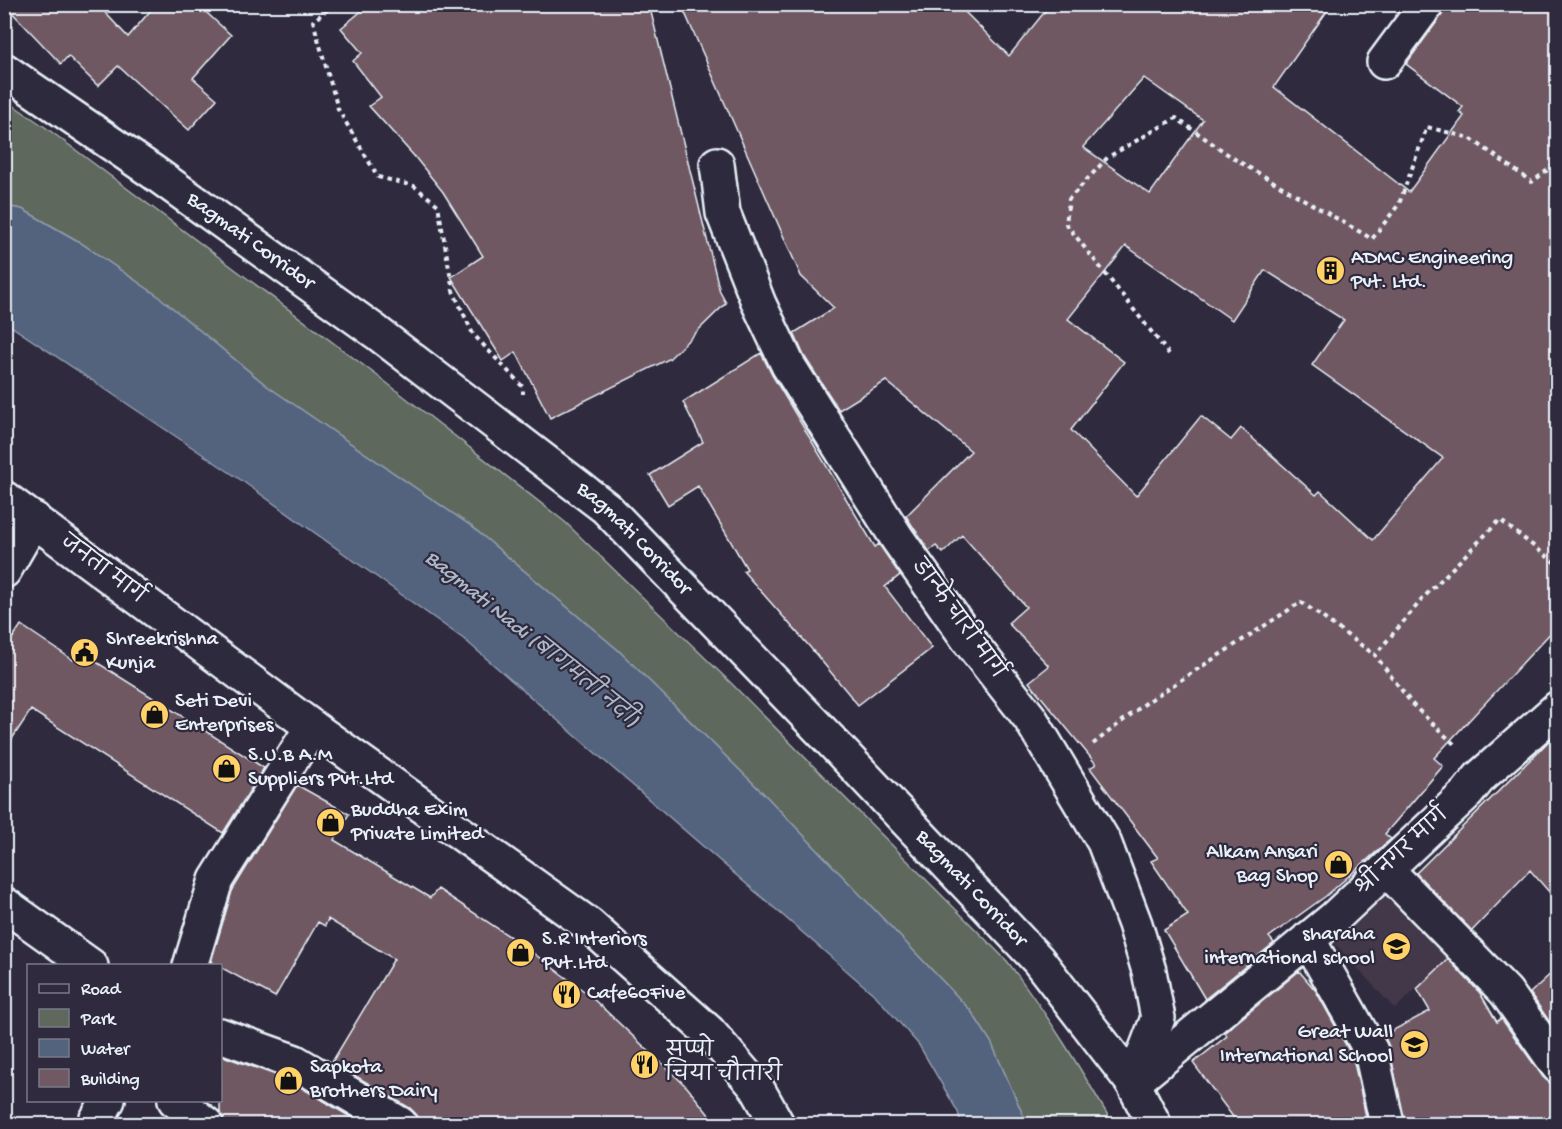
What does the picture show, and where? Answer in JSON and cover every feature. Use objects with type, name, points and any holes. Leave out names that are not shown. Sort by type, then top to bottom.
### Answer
[{"type":"street","points":[[1384,62],[1427,4]]},
{"type":"street","name":"Bagmati Corridor","points":[[4,70],[153,172],[376,332],[606,508],[1038,960],[1133,1083],[1154,1125]]},
{"type":"street","name":"डान्फे चारी मार्ग","points":[[717,164],[723,213],[759,304],[788,365],[897,538],[970,642],[1030,718],[1104,842],[1135,924],[1149,971],[1158,1018],[1133,1083]]},
{"type":"street","name":"जनता मार्ग","points":[[4,498],[312,727],[590,925],[709,1032],[758,1089],[777,1125]]},
{"type":"street","points":[[4,571],[34,519]]},
{"type":"street","name":"श्री नगर मार्ग","points":[[1133,1083],[1308,939],[1557,708]]},
{"type":"street","points":[[191,964],[216,880],[312,727]]},
{"type":"street","points":[[1386,869],[1506,992],[1557,1066]]},
{"type":"street","points":[[8,915],[88,964]]},
{"type":"street","points":[[1308,939],[1371,1051],[1387,1125]]},
{"type":"street","points":[[222,1036],[295,1062],[400,1125]]},
{"type":"street","points":[[93,1125],[107,1102]]},
{"type":"street","points":[[176,1102],[206,1125]]},
{"type":"path","points":[[335,4],[313,21],[338,109],[378,177],[414,186],[438,205],[453,291],[473,334],[524,387],[524,445]]},
{"type":"path","points":[[1168,354],[1066,224],[1069,198],[1108,157],[1176,118],[1236,160],[1372,238],[1400,204],[1427,127],[1470,138],[1532,182],[1557,162]]},
{"type":"path","points":[[1374,655],[1425,596],[1500,520],[1557,565]]},
{"type":"path","points":[[1072,787],[1078,753],[1100,739],[1147,702],[1301,602],[1374,655],[1413,705],[1465,752],[1480,777]]},
{"type":"shaded area","name":"sharaha international school","points":[[1396,886],[1457,951],[1395,1009],[1335,944]]},
{"type":"green space","points":[[4,99],[45,127],[383,380],[565,522],[731,683],[1007,961],[1076,1062],[1113,1124],[1027,1124],[991,1042],[971,1011],[767,797],[618,650],[471,526],[267,386],[158,296],[78,241],[22,209],[5,206]]},
{"type":"water","name":"Bagmati Nadi (बागमती नदी)","points":[[4,206],[22,209],[78,241],[158,296],[267,386],[471,526],[618,650],[767,797],[971,1011],[991,1042],[1027,1124],[961,1124],[958,1112],[919,1045],[877,997],[465,640],[238,478],[5,322]]},
{"type":"building","points":[[4,4],[97,4],[128,37],[156,4],[197,4],[231,35],[193,78],[217,99],[189,130],[118,66],[98,86],[68,56],[61,64]]},
{"type":"building","points":[[370,4],[649,4],[720,292],[726,303],[669,359],[550,418],[516,352],[503,361],[451,277],[483,256],[443,192],[369,106],[381,97],[353,61],[362,53],[341,28]]},
{"type":"building","points":[[681,4],[957,4],[1009,56],[1051,4],[1332,4],[1274,87],[1409,192],[1464,116],[1459,112],[1463,107],[1406,64],[1442,15],[1445,4],[1557,4],[1557,626],[1434,758],[1443,766],[1385,834],[1391,839],[1326,896],[1269,937],[1274,943],[1205,999],[1164,930],[1188,915],[1151,861],[1158,858],[1090,768],[1096,764],[1029,682],[1049,666],[1008,623],[1026,607],[962,535],[943,553],[936,546],[929,551],[906,516],[971,451],[886,381],[839,410],[804,356],[794,333],[834,308],[801,276]],"holes":[[[1144,78],[1203,120],[1150,194],[1083,147]],[[1126,246],[1232,320],[1265,270],[1344,320],[1312,365],[1443,458],[1373,540],[1320,491],[1316,495],[1241,428],[1231,440],[1201,416],[1136,496],[1071,430],[1124,362],[1068,319]]]},
{"type":"building","points":[[761,353],[875,547],[879,544],[900,575],[885,587],[932,648],[858,705],[743,571],[747,569],[698,486],[668,505],[650,475],[703,442],[683,402]]},
{"type":"building","points":[[21,625],[73,660],[79,651],[264,768],[223,833],[31,710],[4,751],[4,651]]},
{"type":"building","points":[[1557,733],[1557,901],[1530,870],[1472,931],[1416,873]]},
{"type":"building","points":[[297,785],[349,814],[334,840],[430,898],[438,889],[521,944],[588,994],[687,1087],[717,1125],[419,1125],[417,1115],[410,1108],[332,1062],[394,959],[328,919],[325,926],[318,922],[275,997],[222,968],[222,964],[211,962],[232,891]]},
{"type":"building","points":[[1448,959],[1480,993],[1497,1022],[1501,1018],[1543,1077],[1550,1083],[1557,1084],[1557,1125],[1405,1125],[1389,1047],[1384,1035],[1430,1011],[1417,989]]},
{"type":"building","points":[[1557,968],[1557,1033],[1530,993]]},
{"type":"building","points":[[1299,971],[1316,991],[1353,1058],[1368,1125],[1239,1125],[1193,1063],[1227,1036],[1225,1032]]},
{"type":"building","points":[[222,1056],[287,1079],[364,1125],[224,1125],[220,1113]]},
{"type":"place","name":"ADMC Engineering Pvt. Ltd.","points":[[1330,271]]},
{"type":"place","name":"Shreekrishna Kunja","points":[[85,652]]},
{"type":"place","name":"Seti Devi Enterprises","points":[[154,714]]},
{"type":"place","name":"S.U.B A.M Suppliers Pvt.Ltd","points":[[227,768]]},
{"type":"place","name":"Buddha Exim Private Limited","points":[[330,823]]},
{"type":"place","name":"Alkam Ansari Bag Shop","points":[[1339,865]]},
{"type":"place","name":"sharaha international school","points":[[1396,947]]},
{"type":"place","name":"S.R Interiors Pvt.Ltd","points":[[521,952]]},
{"type":"place","name":"Cafe60Five","points":[[566,994]]},
{"type":"place","name":"Great Wall International School","points":[[1414,1045]]},
{"type":"place","name":"सुप्पो चिया चौतारी","points":[[644,1064]]},
{"type":"place","name":"Sapkota Brothers Dairy","points":[[289,1080]]}]
